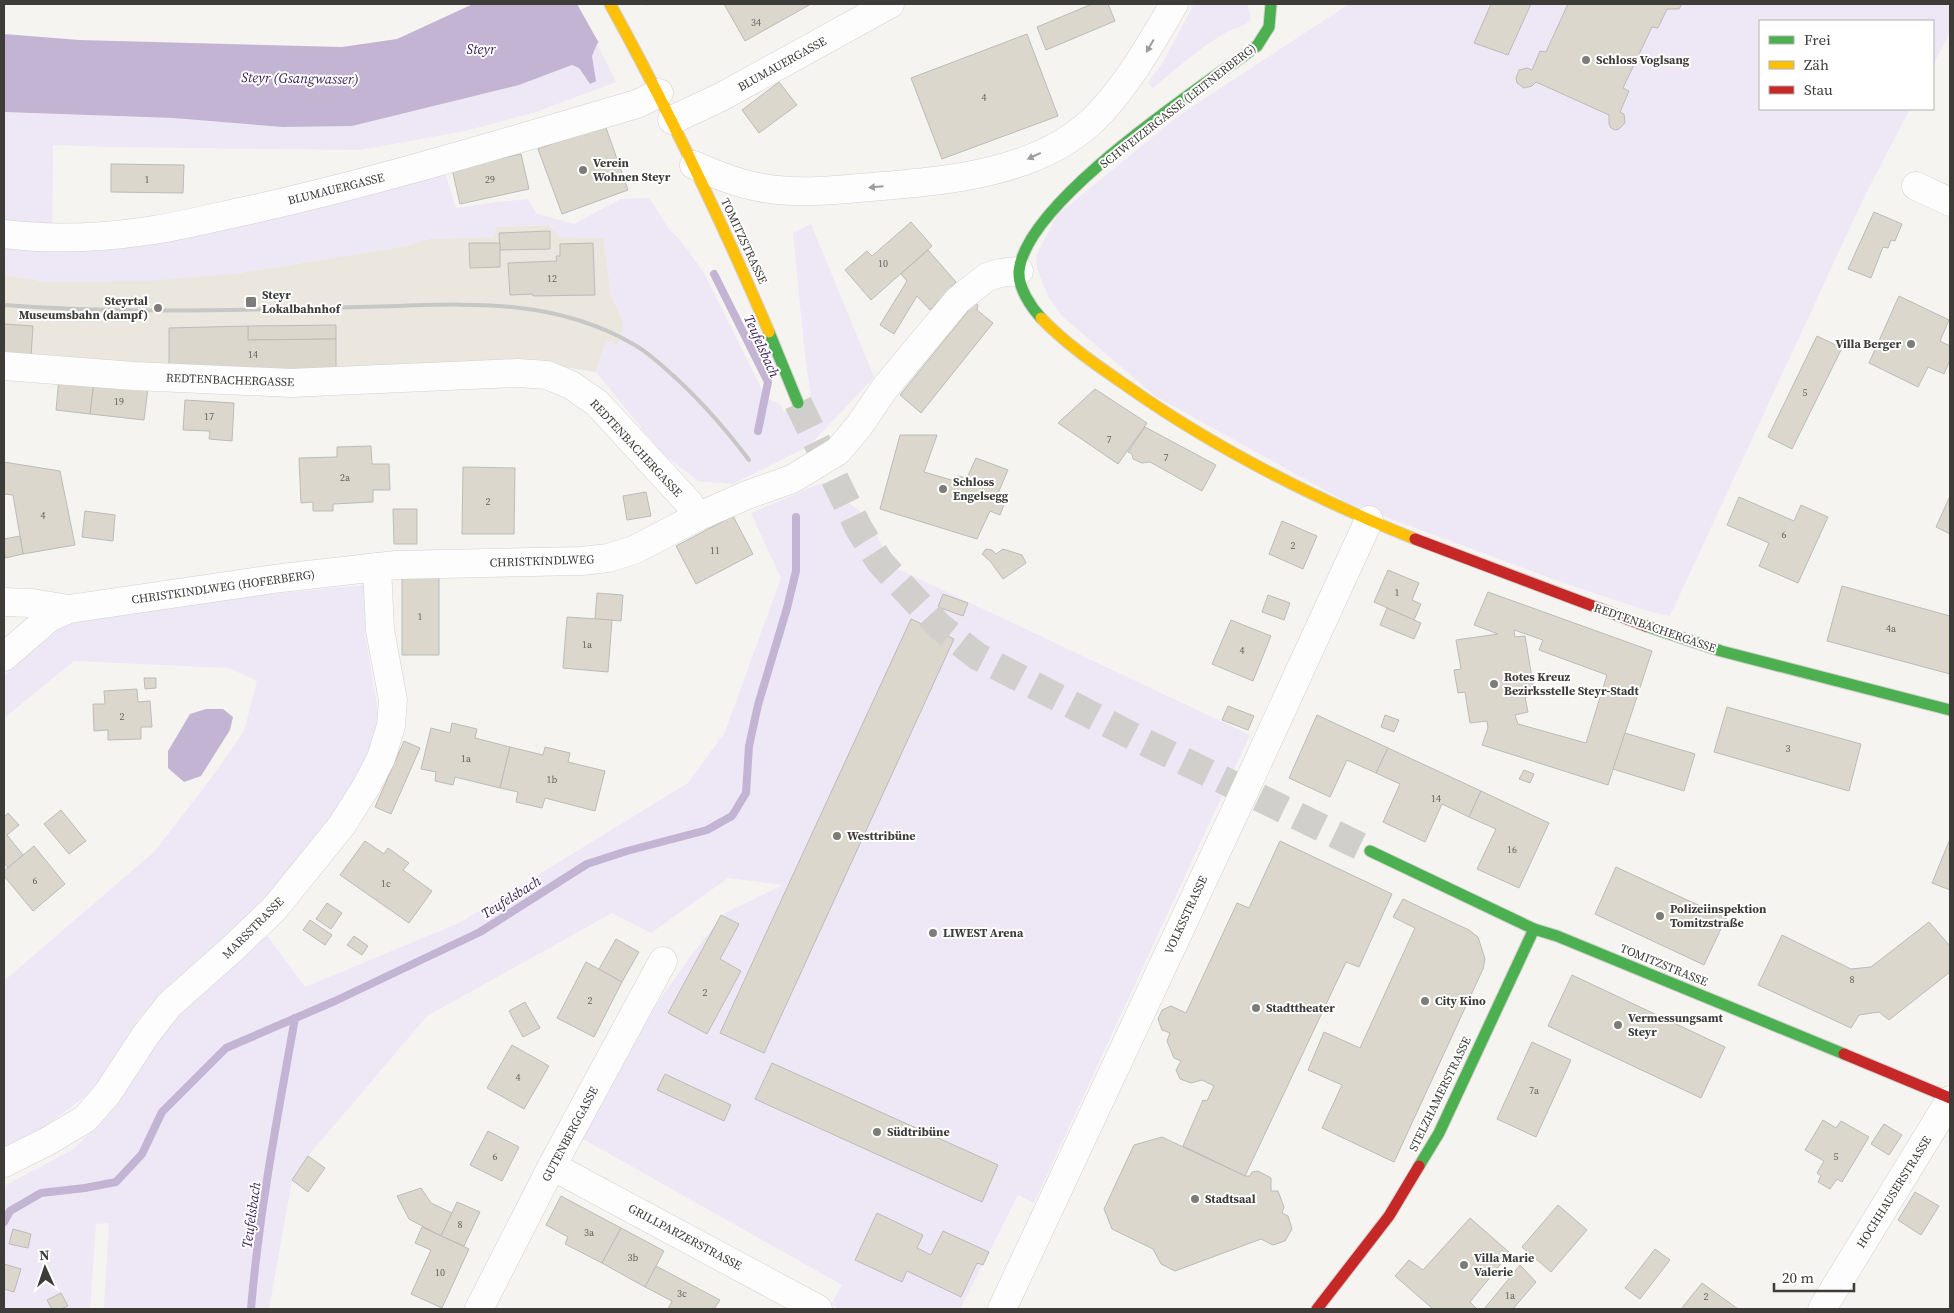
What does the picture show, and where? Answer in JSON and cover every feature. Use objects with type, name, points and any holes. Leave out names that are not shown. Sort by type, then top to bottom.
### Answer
[{"type":"street","name":"TOMITZSTRASSE","points":[[610,4],[659,93],[694,165],[753,292],[798,403]]},
{"type":"street","name":"BLUMAUERGASSE","points":[[672,120],[721,97],[890,4]]},
{"type":"street","points":[[694,165],[721,176],[758,187],[816,192],[922,183],[984,173],[1012,166],[1068,139],[1091,121],[1131,75],[1174,4]]},
{"type":"street","name":"SCHWEIZERGASSE (LEITNERBERG)","points":[[1019,272],[1021,257],[1028,241],[1040,224],[1064,198],[1107,158],[1257,46],[1267,34],[1272,18],[1270,4]]},
{"type":"street","name":"BLUMAUERGASSE","points":[[4,234],[31,238],[92,236],[147,231],[226,215],[360,184],[637,104],[659,93]]},
{"type":"street","points":[[1916,186],[1950,202]]},
{"type":"street","points":[[697,517],[747,495],[792,479],[838,451],[859,426],[884,389],[958,300],[987,277],[1000,273],[1019,272]]},
{"type":"street","name":"REDTENBACHERGASSE","points":[[1019,272],[1021,285],[1033,309],[1053,329],[1088,358],[1136,394],[1198,432],[1280,477],[1369,520],[1645,626],[1724,652],[1912,698],[1950,710]]},
{"type":"street","name":"REDTENBACHERGASSE","points":[[4,366],[142,377],[291,383],[518,373],[547,375],[572,385],[597,403],[689,503],[697,517]]},
{"type":"street","name":"CHRISTKINDLWEG","points":[[377,567],[581,561],[608,558],[634,550],[697,517]]},
{"type":"street","name":"VOLKSSTRASSE","points":[[1002,1309],[1233,816],[1369,520]]},
{"type":"street","name":"CHRISTKINDLWEG (HOFERBERG)","points":[[69,609],[281,578],[377,567]]},
{"type":"street","name":"MARSSTRASSE","points":[[4,1163],[48,1141],[85,1119],[107,1094],[145,1036],[169,1005],[232,950],[275,908],[347,817],[381,758],[391,726],[393,700],[380,630],[377,567]]},
{"type":"street","points":[[4,602],[32,603],[69,609]]},
{"type":"street","points":[[4,657],[49,618],[69,609]]},
{"type":"street","name":"TOMITZSTRASSE","points":[[1370,851],[1534,929],[1557,936],[1950,1099]]},
{"type":"street","name":"STELZHAMERSTRASSE","points":[[1317,1309],[1389,1216],[1439,1133],[1534,929]]},
{"type":"street","name":"GUTENBERGGASSE","points":[[479,1309],[552,1166],[663,961]]},
{"type":"street","name":"HOCHHAUSERSTRASSE","points":[[1822,1309],[1950,1099]]},
{"type":"street","name":"GRILLPARZERSTRASSE","points":[[552,1166],[818,1309]]},
{"type":"shaded area","points":[[1194,4],[1247,4],[1251,18],[1243,25],[1225,33],[1206,45],[1153,88],[1148,82],[1162,64]]},
{"type":"shaded area","points":[[1349,4],[1950,4],[1950,32],[1934,63],[1934,20],[1759,20],[1759,110],[1909,110],[1866,193],[1670,616],[1651,612],[1561,582],[1348,503],[1155,396],[1062,316],[1049,298],[1037,269],[1036,256],[1058,214],[1181,114]]},
{"type":"shaded area","points":[[597,44],[616,82],[533,113],[465,131],[360,150],[53,145],[52,243],[445,173],[456,208],[528,199],[537,214],[574,224],[621,199],[649,198],[669,229],[681,241],[704,273],[766,398],[780,404],[784,412],[811,396],[805,356],[793,233],[811,224],[874,377],[809,446],[733,484],[698,481],[661,452],[596,372],[606,341],[618,345],[624,324],[611,295],[604,238],[560,237],[549,225],[496,227],[493,237],[428,239],[407,246],[232,274],[146,281],[48,282],[4,275],[4,112],[173,118],[283,127],[352,126],[519,85],[572,65],[579,68],[585,78],[596,81],[592,56]]},
{"type":"shaded area","points":[[549,225],[560,237],[604,238],[611,295],[624,324],[618,345],[606,341],[596,372],[564,367],[369,373],[4,359],[4,275],[48,282],[232,274],[407,246],[428,239],[493,237],[496,227]]},
{"type":"shaded area","name":"LIWEST Arena","points":[[824,482],[869,519],[892,566],[1250,735],[1034,1203],[1018,1195],[960,1309],[840,1309],[831,1304],[842,1285],[583,1139],[654,1008],[692,954],[725,913],[783,885],[728,878],[651,933],[612,913],[427,1016],[308,1156],[292,1180],[269,1309],[104,1309],[109,1223],[96,1224],[90,1309],[4,1309],[4,1186],[72,1150],[108,1116],[149,1053],[188,1001],[266,934],[305,987],[461,922],[688,783],[725,732],[781,578],[751,513]]},
{"type":"shaded area","points":[[366,585],[365,634],[378,712],[374,742],[357,782],[312,843],[252,914],[138,1019],[118,1058],[86,1096],[27,1140],[4,1151],[4,981],[155,851],[212,777],[244,731],[257,681],[229,668],[74,661],[4,718],[4,676],[64,625],[188,602]]},
{"type":"water","name":"Steyr","points":[[473,4],[648,4],[597,44],[592,56],[596,81],[590,84],[579,68],[572,65],[519,85],[352,126],[283,127],[173,118],[4,112],[4,34],[79,40],[342,47],[397,39]]},
{"type":"water","points":[[206,709],[223,709],[233,717],[230,730],[201,776],[184,782],[168,768],[168,751],[190,714]]},
{"type":"pier","points":[[577,4],[645,4],[647,8],[600,45]]},
{"type":"building","points":[[724,4],[811,4],[745,41]]},
{"type":"building","points":[[1092,4],[1108,4],[1115,21],[1046,50],[1037,27]]},
{"type":"building","points":[[1491,4],[1531,4],[1508,55],[1474,43]]},
{"type":"building","name":"Schloss Voglsang","points":[[1568,4],[1682,4],[1679,9],[1667,9],[1658,28],[1652,27],[1623,88],[1629,91],[1620,112],[1624,114],[1625,123],[1619,129],[1611,128],[1609,115],[1536,82],[1532,86],[1524,88],[1517,83],[1516,78],[1519,70],[1527,68],[1532,70],[1540,51],[1546,52]]},
{"type":"building","points":[[1027,34],[1058,116],[942,159],[911,78]]},
{"type":"building","points":[[779,82],[797,105],[759,133],[742,110]]},
{"type":"building","name":"Verein Wohnen Steyr","points":[[605,125],[628,190],[562,214],[538,149]]},
{"type":"building","points":[[521,154],[529,189],[460,204],[452,169]]},
{"type":"building","points":[[111,164],[184,165],[183,193],[111,192]]},
{"type":"building","points":[[1874,212],[1902,224],[1895,241],[1891,240],[1888,248],[1883,247],[1871,278],[1848,269]]},
{"type":"building","points":[[911,222],[932,246],[871,300],[845,270],[867,251],[872,256]]},
{"type":"building","points":[[550,231],[550,249],[500,250],[499,233]]},
{"type":"building","points":[[469,243],[500,243],[500,267],[470,268]]},
{"type":"building","points":[[593,243],[595,295],[510,295],[508,263],[557,261],[556,256],[560,256],[560,244]]},
{"type":"building","points":[[928,250],[956,282],[930,310],[917,296],[894,334],[880,325],[907,281],[901,274]]},
{"type":"building","name":"Villa Berger","points":[[1899,296],[1949,320],[1940,341],[1950,346],[1950,360],[1944,374],[1928,367],[1918,387],[1869,363]]},
{"type":"building","points":[[974,302],[978,305],[977,310],[993,323],[921,413],[900,395],[968,311],[966,306]]},
{"type":"building","points":[[4,324],[33,326],[31,356],[4,355]]},
{"type":"building","points":[[336,325],[336,339],[248,340],[248,326]]},
{"type":"building","name":"Steyr Lokalbahnhof","points":[[248,326],[248,340],[336,339],[336,369],[169,371],[169,328]]},
{"type":"building","points":[[1817,336],[1842,348],[1792,449],[1768,437]]},
{"type":"building","points":[[59,378],[94,382],[90,414],[56,410]]},
{"type":"building","points":[[94,382],[148,388],[144,420],[90,414]]},
{"type":"building","points":[[1095,389],[1147,423],[1118,464],[1058,423]]},
{"type":"building","points":[[185,400],[234,403],[232,441],[209,439],[210,431],[183,430]]},
{"type":"building","points":[[1145,427],[1216,465],[1202,491],[1150,462],[1142,463],[1133,459],[1132,454],[1128,452]]},
{"type":"building","name":"Schloss Engelsegg","points":[[900,435],[937,435],[924,472],[955,481],[957,476],[967,478],[976,458],[1008,470],[996,498],[1005,502],[1000,515],[990,511],[977,539],[880,509]]},
{"type":"building","points":[[371,446],[372,464],[389,464],[390,490],[373,490],[373,502],[333,504],[333,511],[313,511],[313,502],[301,503],[299,458],[337,457],[337,447]]},
{"type":"building","points":[[4,462],[60,471],[75,545],[23,554],[13,495],[4,494]]},
{"type":"building","points":[[463,467],[515,468],[514,534],[462,534]]},
{"type":"building","points":[[646,492],[651,516],[627,520],[623,496]]},
{"type":"building","points":[[1950,496],[1950,534],[1936,527]]},
{"type":"building","points":[[1739,497],[1794,521],[1801,505],[1828,517],[1798,583],[1759,566],[1769,543],[1727,525]]},
{"type":"building","points":[[393,509],[417,509],[417,544],[394,544]]},
{"type":"building","points":[[85,511],[115,515],[113,541],[82,537]]},
{"type":"building","points":[[733,516],[753,554],[696,584],[676,546]]},
{"type":"building","points":[[1282,521],[1317,536],[1303,569],[1269,554]]},
{"type":"building","points":[[20,536],[23,554],[5,558],[4,539]]},
{"type":"building","points":[[986,549],[992,550],[996,554],[1003,549],[1022,555],[1026,563],[1003,579],[990,561],[982,554]]},
{"type":"building","points":[[1388,570],[1419,583],[1412,600],[1421,604],[1414,620],[1374,602]]},
{"type":"building","points":[[402,576],[439,577],[439,655],[402,655]]},
{"type":"building","points":[[1842,586],[1950,616],[1950,674],[1827,641]]},
{"type":"building","name":"Rotes Kreuz Bezirksstelle Steyr-Stadt","points":[[1488,592],[1652,651],[1608,785],[1482,745],[1488,728],[1487,721],[1470,723],[1465,692],[1458,693],[1454,670],[1461,669],[1456,640],[1498,634],[1474,625]],"holes":[[[1514,630],[1543,640],[1539,650],[1607,675],[1586,743],[1518,724],[1515,715],[1528,712],[1525,697],[1535,696],[1525,636],[1515,637]]]},
{"type":"building","points":[[597,593],[623,595],[621,621],[595,619]]},
{"type":"building","points":[[943,594],[968,603],[963,616],[938,607]]},
{"type":"building","points":[[1268,595],[1290,603],[1284,620],[1262,612]]},
{"type":"building","points":[[1387,608],[1421,623],[1414,639],[1380,625]]},
{"type":"building","points":[[567,617],[612,620],[608,672],[563,668]]},
{"type":"building","name":"Westtribüne","points":[[911,619],[954,639],[764,1053],[720,1033]]},
{"type":"building","points":[[1231,620],[1271,636],[1253,681],[1212,664]]},
{"type":"building","points":[[144,678],[156,678],[156,688],[145,689]]},
{"type":"building","points":[[137,689],[138,702],[150,701],[152,727],[141,727],[141,739],[108,740],[108,730],[94,731],[93,704],[105,704],[104,691]]},
{"type":"building","points":[[1228,706],[1254,716],[1248,730],[1222,720]]},
{"type":"building","points":[[1727,707],[1861,744],[1849,791],[1714,752]]},
{"type":"building","points":[[1317,715],[1388,748],[1376,773],[1347,760],[1330,797],[1289,778]]},
{"type":"building","points":[[1385,715],[1399,720],[1394,732],[1381,727]]},
{"type":"building","points":[[452,723],[477,729],[475,738],[510,747],[500,788],[455,777],[453,785],[435,781],[436,772],[421,769],[431,728],[450,733]]},
{"type":"building","points":[[1625,733],[1695,754],[1684,791],[1613,769]]},
{"type":"building","points":[[404,741],[420,748],[391,814],[375,807]]},
{"type":"building","points":[[510,747],[543,755],[545,747],[570,753],[568,762],[605,771],[595,811],[545,798],[542,808],[516,802],[518,792],[500,788]]},
{"type":"building","points":[[1388,748],[1481,791],[1469,817],[1442,804],[1425,842],[1383,822],[1400,784],[1376,773]]},
{"type":"building","points":[[1524,770],[1534,774],[1530,783],[1519,779]]},
{"type":"building","points":[[1481,791],[1549,823],[1519,888],[1477,869],[1496,829],[1469,817]]},
{"type":"building","points":[[61,810],[86,841],[69,854],[44,824]]},
{"type":"building","points":[[8,813],[19,825],[7,835],[23,855],[8,868],[4,862],[4,817]]},
{"type":"building","points":[[1950,839],[1950,890],[1932,883]]},
{"type":"building","points":[[365,841],[384,854],[388,848],[409,863],[403,870],[432,891],[409,923],[340,875]]},
{"type":"building","name":"Stadttheater","points":[[1280,841],[1392,894],[1359,967],[1346,962],[1245,1176],[1183,1146],[1203,1100],[1207,1101],[1214,1086],[1202,1080],[1191,1083],[1180,1079],[1176,1070],[1181,1061],[1174,1058],[1167,1041],[1170,1033],[1162,1030],[1158,1019],[1162,1010],[1171,1006],[1186,1013],[1237,903],[1249,908]]},
{"type":"building","points":[[34,846],[65,884],[33,911],[4,876],[4,871]]},
{"type":"building","name":"Polizeiinspektion Tomitzstraße","points":[[1616,867],[1726,918],[1704,965],[1595,914]]},
{"type":"building","name":"City Kino","points":[[1403,899],[1469,930],[1478,937],[1485,959],[1483,969],[1394,1162],[1322,1128],[1342,1085],[1308,1070],[1324,1032],[1360,1048],[1415,928],[1393,917]]},
{"type":"building","points":[[327,903],[342,913],[331,929],[316,919]]},
{"type":"building","points":[[721,915],[739,924],[720,959],[741,971],[707,1034],[668,1013]]},
{"type":"building","points":[[310,920],[332,935],[325,945],[303,930]]},
{"type":"building","points":[[1929,922],[1950,946],[1950,972],[1889,1020],[1879,1012],[1859,1015],[1851,1028],[1758,985],[1782,935],[1851,969],[1871,967]]},
{"type":"building","points":[[354,936],[368,946],[362,955],[347,945]]},
{"type":"building","points":[[616,939],[639,952],[622,982],[599,969]]},
{"type":"building","points":[[586,962],[622,982],[594,1037],[557,1018]]},
{"type":"building","points":[[1572,975],[1725,1047],[1701,1098],[1548,1026]]},
{"type":"building","points":[[525,1002],[540,1028],[523,1037],[509,1011]]},
{"type":"building","points":[[1532,1042],[1571,1060],[1536,1137],[1497,1119]]},
{"type":"building","points":[[512,1045],[549,1066],[524,1109],[487,1088]]},
{"type":"building","name":"Südtribüne","points":[[772,1063],[998,1165],[982,1202],[755,1099]]},
{"type":"building","points":[[665,1074],[731,1105],[724,1121],[657,1090]]},
{"type":"building","points":[[1823,1120],[1836,1128],[1841,1121],[1869,1137],[1842,1182],[1837,1179],[1830,1189],[1818,1182],[1821,1176],[1817,1173],[1824,1161],[1805,1150]]},
{"type":"building","points":[[1884,1124],[1902,1135],[1889,1155],[1871,1144]]},
{"type":"building","points":[[488,1131],[519,1147],[502,1181],[470,1165]]},
{"type":"building","name":"Stadtsaal","points":[[1162,1137],[1245,1176],[1250,1176],[1252,1172],[1258,1171],[1271,1178],[1271,1191],[1278,1191],[1284,1207],[1282,1213],[1288,1216],[1292,1229],[1285,1241],[1273,1245],[1261,1239],[1175,1271],[1161,1264],[1153,1249],[1112,1229],[1104,1209],[1134,1145]]},
{"type":"building","points":[[308,1156],[325,1168],[308,1192],[292,1180]]},
{"type":"building","points":[[421,1188],[431,1203],[452,1213],[441,1236],[409,1219],[397,1196]]},
{"type":"building","points":[[1915,1192],[1939,1206],[1921,1235],[1898,1220]]},
{"type":"building","points":[[561,1196],[621,1228],[602,1263],[565,1244],[568,1237],[546,1225]]},
{"type":"building","points":[[457,1202],[480,1212],[464,1246],[441,1236]]},
{"type":"building","points":[[1558,1205],[1587,1230],[1551,1272],[1522,1247]]},
{"type":"building","points":[[877,1213],[923,1235],[917,1248],[931,1255],[943,1231],[989,1252],[983,1265],[977,1263],[961,1297],[907,1271],[902,1282],[855,1260]]},
{"type":"building","name":"Villa Marie Valerie","points":[[1470,1218],[1510,1253],[1470,1302],[1477,1309],[1433,1309],[1395,1276],[1409,1260],[1423,1270]]},
{"type":"building","points":[[422,1227],[469,1249],[442,1308],[411,1294],[431,1250],[415,1243]]},
{"type":"building","points":[[621,1228],[664,1251],[645,1287],[602,1263]]},
{"type":"building","points":[[13,1229],[31,1234],[28,1248],[9,1244]]},
{"type":"building","points":[[1655,1249],[1670,1260],[1640,1299],[1625,1288]]},
{"type":"building","points":[[4,1264],[21,1269],[14,1292],[4,1289]]},
{"type":"building","name":"Villa Marie Valerie","points":[[1520,1265],[1536,1282],[1513,1309],[1484,1309]]},
{"type":"building","points":[[656,1266],[720,1300],[714,1309],[668,1309],[672,1301],[645,1287]]},
{"type":"building","points":[[1702,1283],[1738,1309],[1681,1309]]},
{"type":"building","points":[[61,1293],[68,1306],[61,1309],[52,1309],[47,1300]]},
{"type":"waterway","name":"Teufelsbach","points":[[714,274],[768,382],[758,431]]},
{"type":"waterway","name":"Teufelsbach","points":[[4,1222],[10,1211],[41,1193],[116,1182],[142,1154],[162,1112],[226,1048],[335,1001],[480,932],[587,864],[627,851],[707,830],[732,816],[746,793],[749,746],[758,705],[796,571],[796,517]]},
{"type":"waterway","name":"Teufelsbach","points":[[251,1309],[264,1200],[295,1018]]},
{"type":"tunnel","points":[[798,403],[859,529],[880,562],[939,626],[977,656],[1140,740],[1370,851]]},
{"type":"railway","points":[[4,305],[108,310],[489,305],[548,312],[605,330],[647,353],[701,402],[749,460]]},
{"type":"traffic: fast","points":[[1041,318],[1029,303],[1021,284],[1019,271],[1029,243],[1051,212],[1082,180],[1119,148],[1158,117],[1257,46],[1269,27],[1271,4]]},
{"type":"traffic: fast","points":[[769,332],[798,403]]},
{"type":"traffic: fast","points":[[1646,626],[1721,651],[1950,710]]},
{"type":"traffic: fast","points":[[1370,851],[1534,929],[1557,936],[1844,1054]]},
{"type":"traffic: fast","points":[[1419,1166],[1439,1133],[1534,929]]},
{"type":"traffic: slow","points":[[610,4],[694,166],[769,332]]},
{"type":"traffic: slow","points":[[1041,318],[1060,336],[1092,361],[1193,429],[1302,489],[1415,539]]},
{"type":"traffic: jam","points":[[1415,539],[1646,626]]},
{"type":"traffic: jam","points":[[1844,1054],[1950,1098]]},
{"type":"traffic: jam","points":[[1317,1309],[1389,1216],[1419,1166]]},
{"type":"place","name":"Schloss Voglsang","points":[[1586,60]]},
{"type":"place","name":"Verein Wohnen Steyr","points":[[583,170]]},
{"type":"place","name":"Steyr Lokalbahnhof","points":[[251,302]]},
{"type":"place","name":"Steyrtal Museumsbahn (dampf)","points":[[158,308]]},
{"type":"place","name":"Villa Berger","points":[[1911,344]]},
{"type":"place","name":"Schloss Engelsegg","points":[[943,489]]},
{"type":"place","name":"Rotes Kreuz Bezirksstelle Steyr-Stadt","points":[[1494,684]]},
{"type":"place","name":"Westtribüne","points":[[837,836]]},
{"type":"place","name":"Polizeiinspektion Tomitzstraße","points":[[1660,916]]},
{"type":"place","name":"LIWEST Arena","points":[[933,933]]},
{"type":"place","name":"City Kino","points":[[1425,1001]]},
{"type":"place","name":"Stadttheater","points":[[1256,1008]]},
{"type":"place","name":"Vermessungsamt Steyr","points":[[1618,1025]]},
{"type":"place","name":"Südtribüne","points":[[877,1132]]},
{"type":"place","name":"Stadtsaal","points":[[1195,1199]]},
{"type":"place","name":"Villa Marie Valerie","points":[[1464,1265]]},
{"type":"water label","name":"Steyr (Gsangwasser)","points":[[300,78]]}]
